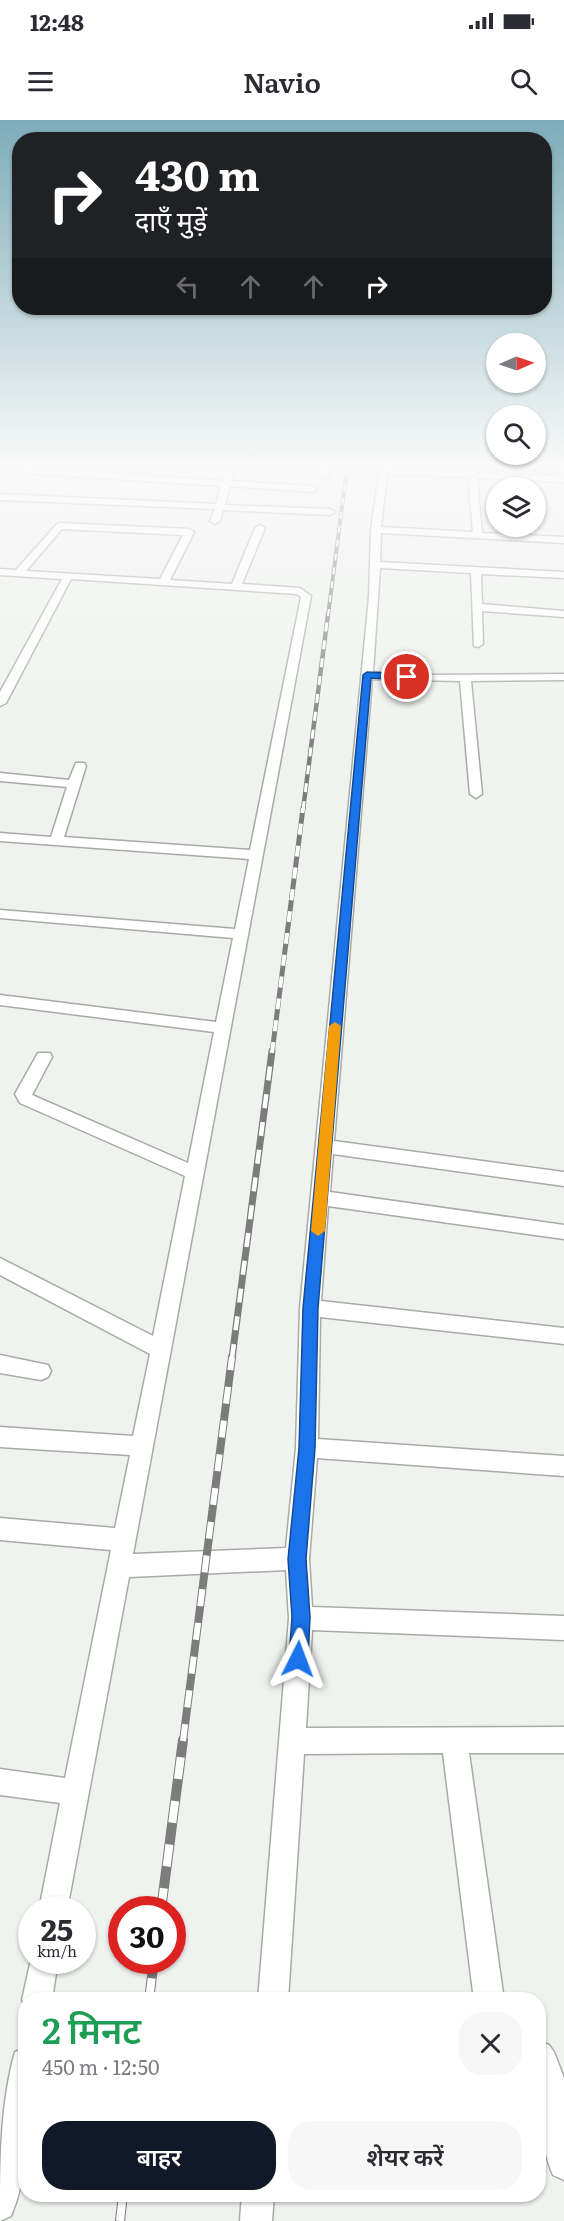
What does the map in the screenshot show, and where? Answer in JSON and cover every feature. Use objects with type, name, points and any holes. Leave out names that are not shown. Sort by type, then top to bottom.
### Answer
[{"type":"street","points":[[18,574],[32,558]]},
{"type":"street","points":[[163,583],[176,558]]},
{"type":"street","points":[[235,588],[247,558]]},
{"type":"street","points":[[274,1992],[301,1617],[297,1559],[307,1448],[310,1308],[367,675],[375,558]]},
{"type":"street","points":[[375,565],[564,575]]},
{"type":"street","points":[[476,569],[478,644]]},
{"type":"street","points":[[0,572],[300,591],[306,596],[55,1896]]},
{"type":"street","points":[[0,703],[67,578]]},
{"type":"street","points":[[476,607],[564,614]]},
{"type":"street","points":[[367,675],[465,678],[564,677]]},
{"type":"street","points":[[465,678],[476,794]]},
{"type":"street","points":[[56,841],[80,766]]},
{"type":"street","points":[[0,777],[74,784]]},
{"type":"street","points":[[0,837],[256,855]]},
{"type":"street","points":[[0,914],[241,934]]},
{"type":"street","points":[[0,1000],[223,1028]]},
{"type":"street","points":[[44,1057],[23,1094],[26,1099],[195,1173]]},
{"type":"street","points":[[324,1146],[564,1179]]},
{"type":"street","points":[[321,1198],[564,1232]]},
{"type":"street","points":[[0,1266],[161,1350]]},
{"type":"street","points":[[310,1308],[564,1336]]},
{"type":"street","points":[[0,1364],[41,1371]]},
{"type":"street","points":[[0,1437],[143,1446]]},
{"type":"street","points":[[307,1448],[564,1466]]},
{"type":"street","points":[[0,1529],[124,1540]]},
{"type":"street","points":[[119,1566],[297,1559]]},
{"type":"street","points":[[301,1617],[564,1628]]},
{"type":"street","points":[[454,1740],[488,1992]]},
{"type":"street","points":[[293,1741],[564,1740]]},
{"type":"street","points":[[0,1782],[74,1792]]},
{"type":"street","points":[[38,1992],[42,1974]]},
{"type":"street","points":[[546,2069],[564,2164]]},
{"type":"street","points":[[0,2205],[18,2107]]},
{"type":"street","points":[[256,2221],[257,2202]]},
{"type":"railway","points":[[328,616],[335,558]]},
{"type":"railway","points":[[303,810],[328,614]]},
{"type":"railway","points":[[272,1053],[303,808]]},
{"type":"railway","points":[[232,1358],[272,1051]]},
{"type":"railway","points":[[183,1741],[232,1357]]},
{"type":"railway","points":[[163,1896],[183,1740]]},
{"type":"railway","points":[[150,1992],[152,1974]]},
{"type":"railway","points":[[120,2221],[122,2202]]},
{"type":"slow traffic","points":[[318,1231],[335,1026]]},
{"type":"route","points":[[298,1659],[301,1617],[297,1559],[307,1448],[310,1308],[367,675],[407,677]]}]
